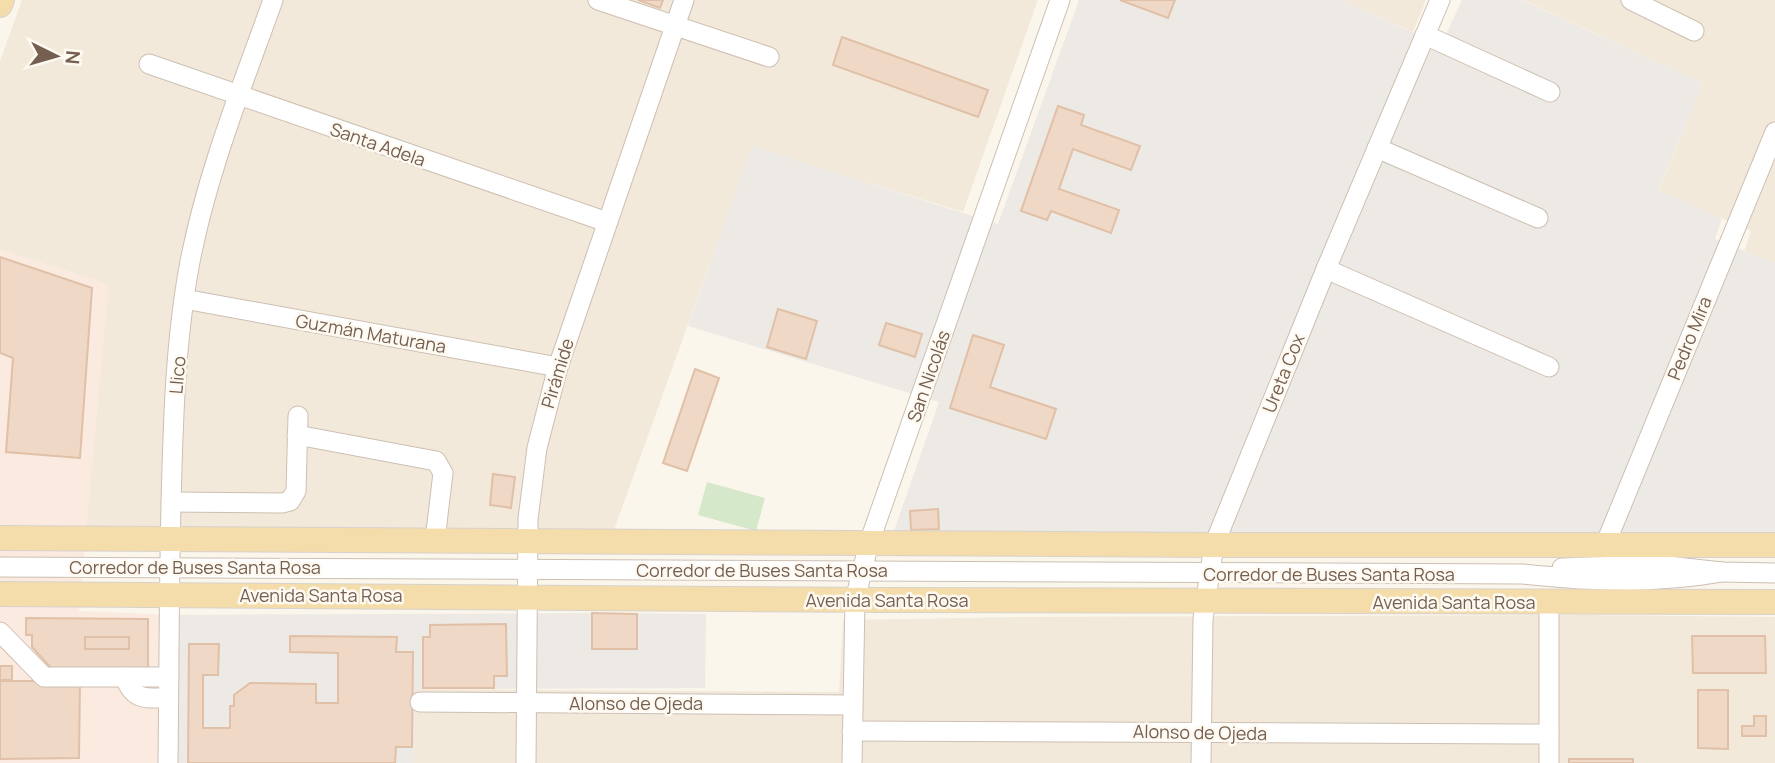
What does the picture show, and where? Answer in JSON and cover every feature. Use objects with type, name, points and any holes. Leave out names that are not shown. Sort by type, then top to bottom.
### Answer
[{"type":"main road","points":[[0,5],[2,0]]},
{"type":"main road","points":[[0,538],[1214,545],[1775,545]]},
{"type":"main road","name":"Avenida Santa Rosa","points":[[0,594],[855,600],[1775,602]]},
{"type":"street","name":"Llico","points":[[168,763],[171,502],[176,386],[184,299],[206,196],[273,0]]},
{"type":"street","points":[[598,0],[769,57]]},
{"type":"street","name":"Pirámide","points":[[526,763],[528,541],[533,472],[558,367],[684,0]]},
{"type":"street","name":"San Nicolás","points":[[852,763],[855,600],[861,571],[1060,0]]},
{"type":"street","name":"Ureta Cox","points":[[1201,763],[1205,601],[1214,545],[1326,269],[1440,0]]},
{"type":"street","points":[[1643,3],[1694,31]]},
{"type":"street","points":[[1425,35],[1550,92]]},
{"type":"street","name":"Santa Adela","points":[[149,64],[607,222]]},
{"type":"street","name":"Pedro Mira","points":[[1605,545],[1775,132]]},
{"type":"street","points":[[1377,148],[1538,218]]},
{"type":"street","points":[[1326,269],[1549,367]]},
{"type":"street","name":"Guzmán Maturana","points":[[184,299],[558,367]]},
{"type":"street","points":[[171,502],[290,501],[296,491],[298,426],[436,461],[443,473],[435,540]]},
{"type":"street","name":"Corredor de Buses Santa Rosa","points":[[0,567],[1523,574],[1621,565],[1775,573]]},
{"type":"street","points":[[1549,602],[1549,763]]},
{"type":"street","points":[[0,632],[8,648],[44,677],[169,677]]},
{"type":"street","points":[[125,677],[129,690],[138,696],[169,698]]},
{"type":"street","name":"Alonso de Ojeda","points":[[420,702],[852,705]]},
{"type":"street","name":"Alonso de Ojeda","points":[[852,731],[1549,734]]},
{"type":"shaded area","points":[[22,0],[1038,0],[963,212],[752,147],[614,530],[0,528],[0,61]]},
{"type":"shaded area","points":[[1079,0],[1341,0],[1441,45],[1462,0],[1522,0],[1703,83],[1658,190],[1722,218],[1715,239],[1775,263],[1775,535],[894,531],[939,402],[688,326],[752,146],[998,224]]},
{"type":"shaded area","points":[[1341,0],[1426,0],[1413,32]]},
{"type":"shaded area","points":[[1523,0],[1775,0],[1775,263],[1744,251],[1751,231],[1658,191],[1703,83]]},
{"type":"shaded area","points":[[0,249],[109,284],[79,611],[175,615],[177,763],[0,763]]},
{"type":"shaded area","points":[[706,614],[705,688],[415,689],[414,763],[177,763],[175,615]]},
{"type":"shaded area","points":[[1589,615],[1775,617],[1775,763],[414,763],[415,689],[839,692],[843,620]]},
{"type":"green space","points":[[707,482],[765,498],[756,531],[698,515]]},
{"type":"building","points":[[638,0],[663,0],[660,8]]},
{"type":"building","points":[[1120,0],[1175,0],[1168,18]]},
{"type":"building","points":[[842,37],[988,90],[978,117],[833,65]]},
{"type":"building","points":[[1058,106],[1084,115],[1081,125],[1140,146],[1131,170],[1073,149],[1059,189],[1119,210],[1111,233],[1051,211],[1047,220],[1021,211]]},
{"type":"building","points":[[0,257],[92,288],[80,458],[6,452],[13,358],[0,353]]},
{"type":"building","points":[[778,309],[817,321],[806,359],[767,347]]},
{"type":"building","points":[[886,323],[922,334],[915,357],[879,345]]},
{"type":"building","points":[[973,335],[1004,345],[990,387],[1056,409],[1046,439],[950,408]]},
{"type":"building","points":[[695,369],[719,378],[687,471],[663,463]]},
{"type":"building","points":[[493,474],[515,477],[511,508],[490,505]]},
{"type":"building","points":[[938,509],[939,529],[911,530],[910,511]]},
{"type":"building","points":[[592,613],[637,614],[637,649],[592,649]]},
{"type":"building","points":[[26,618],[148,619],[148,669],[52,669],[32,647],[32,635],[26,635]],"holes":[[[85,637],[129,637],[129,649],[85,649]]]},
{"type":"building","points":[[506,624],[507,676],[494,676],[494,688],[423,688],[423,637],[430,637],[430,625]]},
{"type":"building","points":[[290,636],[397,637],[396,652],[413,652],[412,747],[396,747],[395,763],[188,763],[189,644],[219,644],[218,675],[203,675],[203,728],[230,728],[230,706],[234,706],[234,695],[250,683],[316,684],[316,703],[338,703],[338,653],[290,652]]},
{"type":"building","points":[[1692,636],[1765,636],[1766,673],[1693,673]]},
{"type":"building","points":[[85,637],[129,637],[129,649],[85,649]]},
{"type":"building","points":[[0,666],[12,666],[12,680],[0,680]]},
{"type":"building","points":[[0,681],[80,681],[79,758],[0,759]]},
{"type":"building","points":[[1698,690],[1728,690],[1728,749],[1698,748]]},
{"type":"building","points":[[1754,716],[1766,716],[1766,736],[1742,736],[1742,726],[1754,726]]},
{"type":"building","points":[[1569,759],[1633,759],[1633,763],[1569,763]]}]
